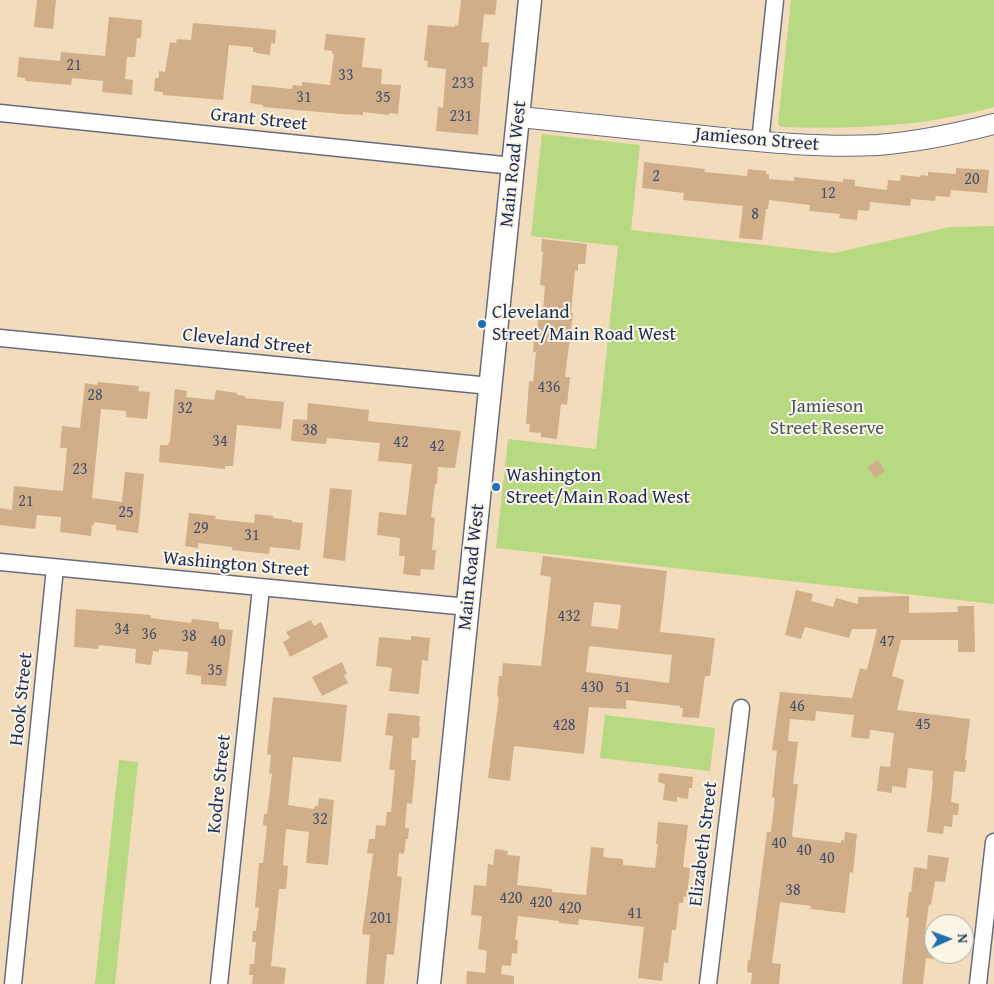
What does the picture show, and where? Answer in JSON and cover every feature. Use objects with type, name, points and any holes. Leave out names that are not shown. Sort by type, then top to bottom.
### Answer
[{"type":"main road","name":"Main Road West","points":[[429,984],[530,0]]},
{"type":"street","points":[[760,142],[775,0]]},
{"type":"street","name":"Grant Street","points":[[0,113],[513,166]]},
{"type":"street","name":"Jamieson Street","points":[[519,116],[760,142],[820,146],[881,145],[939,137],[994,124]]},
{"type":"street","name":"Cleveland Street","points":[[0,338],[490,386]]},
{"type":"street","name":"Washington Street","points":[[0,562],[468,607]]},
{"type":"street","name":"Hook Street","points":[[14,984],[55,568]]},
{"type":"street","name":"Kodre Street","points":[[220,984],[261,588]]},
{"type":"street","name":"Elizabeth Street","points":[[708,984],[741,708]]},
{"type":"street","points":[[978,984],[994,842]]},
{"type":"green space","points":[[791,0],[994,0],[994,107],[968,114],[915,123],[835,128],[781,127],[778,124]]},
{"type":"green space","name":"Jamieson Street Reserve","points":[[542,134],[640,145],[631,230],[834,253],[950,227],[994,226],[994,604],[496,548],[508,439],[596,449],[618,246],[531,236]]},
{"type":"green space","points":[[605,715],[715,728],[710,771],[600,758]]},
{"type":"green space","points":[[119,760],[138,762],[115,984],[95,984]]},
{"type":"building","points":[[37,0],[56,0],[53,29],[34,27]]},
{"type":"building","points":[[461,0],[497,0],[495,15],[484,14],[481,42],[489,43],[487,67],[483,66],[478,135],[436,131],[438,107],[443,108],[446,69],[427,67],[428,61],[424,60],[428,25],[458,26]]},
{"type":"building","points":[[109,17],[142,20],[141,38],[137,38],[135,57],[127,57],[125,79],[133,80],[132,95],[102,92],[103,81],[72,78],[71,85],[25,81],[25,78],[17,77],[19,57],[60,61],[61,52],[105,56]]},
{"type":"building","points":[[193,23],[276,30],[275,44],[271,43],[270,55],[253,52],[253,47],[229,45],[223,100],[163,95],[163,92],[154,91],[155,78],[159,78],[159,71],[165,72],[170,42],[176,43],[177,39],[191,40]]},
{"type":"building","points":[[326,34],[365,38],[362,67],[382,69],[381,84],[401,85],[398,114],[389,113],[389,115],[363,112],[363,115],[342,114],[263,107],[263,105],[250,103],[252,85],[292,89],[293,85],[302,86],[302,82],[330,85],[334,54],[332,54],[332,51],[324,50]]},
{"type":"building","points":[[644,162],[705,169],[704,172],[747,176],[748,169],[766,171],[766,174],[769,174],[769,179],[794,181],[794,177],[843,182],[843,179],[855,180],[855,186],[887,190],[888,180],[900,181],[901,175],[920,177],[921,175],[928,176],[928,172],[956,174],[956,168],[989,170],[987,193],[951,190],[950,197],[936,196],[935,201],[911,199],[910,206],[870,202],[869,211],[858,210],[857,220],[839,218],[840,214],[809,211],[810,205],[769,200],[762,240],[739,238],[743,206],[683,200],[684,193],[642,188]]},
{"type":"building","points":[[542,239],[587,244],[585,264],[578,264],[578,271],[575,270],[571,313],[573,313],[565,377],[570,377],[567,405],[561,404],[557,439],[541,437],[541,433],[529,432],[530,424],[526,424],[529,381],[533,382],[536,352],[533,352],[534,340],[536,340],[539,309],[543,310],[545,286],[540,285],[543,252],[541,251]]},
{"type":"building","points":[[98,382],[139,386],[138,391],[150,392],[147,419],[126,417],[126,411],[101,409],[92,498],[122,502],[125,472],[144,474],[138,533],[116,530],[116,525],[94,522],[91,536],[60,532],[61,517],[37,515],[35,529],[0,525],[0,508],[12,510],[14,486],[63,491],[67,448],[60,448],[62,426],[80,428],[85,383],[97,385]]},
{"type":"building","points":[[175,389],[187,391],[186,397],[214,400],[216,390],[237,393],[237,395],[245,396],[245,398],[284,402],[281,429],[237,425],[233,466],[225,466],[225,469],[159,462],[160,445],[168,445],[170,440]]},
{"type":"building","points":[[308,403],[369,410],[368,421],[461,431],[455,468],[438,467],[431,517],[435,518],[432,550],[436,550],[434,570],[421,569],[420,576],[403,574],[405,556],[399,556],[400,538],[377,535],[379,512],[406,515],[412,464],[378,461],[380,443],[327,438],[326,444],[291,441],[293,419],[307,420]]},
{"type":"building","points":[[878,460],[885,471],[875,478],[867,467]]},
{"type":"building","points":[[330,488],[352,490],[345,561],[323,558]]},
{"type":"building","points":[[189,513],[216,516],[215,519],[254,523],[255,514],[303,523],[300,550],[270,547],[269,554],[232,550],[232,547],[198,543],[198,548],[185,546]]},
{"type":"building","points":[[543,556],[667,571],[660,632],[715,638],[710,676],[705,676],[699,718],[682,717],[683,708],[680,708],[680,706],[626,700],[626,709],[589,707],[584,754],[514,746],[510,781],[488,778],[499,697],[497,696],[499,676],[502,676],[503,663],[541,666],[551,577],[540,575]],"holes":[[[594,602],[621,605],[618,629],[591,626]],[[589,646],[672,655],[669,683],[586,672]]]},
{"type":"building","points":[[796,590],[813,594],[811,601],[833,607],[836,598],[858,604],[858,597],[909,596],[909,613],[958,612],[957,606],[974,606],[975,652],[958,652],[958,640],[901,640],[892,676],[904,680],[897,710],[970,719],[965,760],[967,760],[965,772],[954,771],[951,802],[959,804],[958,815],[953,815],[952,827],[944,826],[943,834],[927,832],[933,771],[908,768],[906,788],[892,786],[892,793],[877,791],[880,766],[890,767],[894,733],[870,730],[869,739],[851,737],[854,715],[816,711],[815,721],[790,719],[788,741],[798,742],[793,784],[798,784],[792,835],[793,837],[841,843],[841,840],[844,841],[845,832],[857,834],[853,873],[850,872],[845,913],[810,909],[811,906],[780,902],[772,963],[781,964],[779,984],[751,984],[752,973],[747,972],[748,960],[750,960],[767,832],[771,832],[775,798],[772,797],[777,751],[772,750],[780,692],[852,698],[860,668],[867,670],[877,629],[852,629],[849,638],[805,627],[801,639],[785,635]]},
{"type":"building","points":[[76,609],[151,615],[151,618],[191,623],[192,619],[219,622],[219,629],[233,630],[226,686],[201,684],[201,676],[186,674],[188,652],[159,649],[159,652],[153,651],[151,665],[135,663],[136,649],[99,645],[98,649],[74,647]]},
{"type":"building","points":[[311,620],[314,626],[321,622],[328,637],[290,657],[283,642],[290,638],[286,632]]},
{"type":"building","points":[[411,636],[430,638],[428,661],[422,660],[419,694],[389,691],[392,668],[376,666],[379,637],[411,640]]},
{"type":"building","points":[[342,662],[347,674],[344,675],[348,683],[322,696],[312,677]]},
{"type":"building","points":[[273,697],[347,705],[341,762],[293,757],[288,805],[314,809],[315,806],[318,806],[319,798],[334,800],[328,865],[306,863],[309,832],[286,829],[283,865],[288,866],[286,889],[279,889],[271,966],[286,968],[284,984],[252,984],[253,975],[249,975],[250,964],[254,964],[256,942],[252,942],[253,931],[256,931],[259,908],[255,907],[259,863],[263,863],[267,826],[263,825],[264,814],[267,814],[272,774],[269,773],[271,755],[267,754]]},
{"type":"building","points":[[388,713],[420,716],[420,727],[419,738],[412,738],[411,760],[416,760],[412,804],[407,803],[405,828],[409,828],[408,839],[406,839],[404,854],[399,853],[397,876],[402,877],[394,955],[387,954],[384,984],[366,984],[370,935],[362,934],[373,854],[367,853],[369,839],[375,839],[376,825],[385,826],[387,812],[391,812],[395,770],[389,770],[393,736],[385,735]]},
{"type":"building","points":[[659,773],[693,777],[688,799],[677,797],[677,802],[663,800],[665,784],[658,782]]},
{"type":"building","points":[[658,822],[688,825],[683,867],[690,868],[687,897],[684,896],[683,903],[679,903],[676,930],[672,930],[668,963],[664,962],[662,981],[638,978],[644,927],[579,919],[578,925],[518,916],[515,940],[518,940],[517,954],[512,953],[511,966],[502,965],[501,974],[514,976],[514,984],[466,983],[467,971],[485,973],[487,951],[478,949],[482,916],[471,915],[474,885],[486,886],[488,864],[493,865],[495,849],[508,851],[507,855],[520,856],[517,885],[552,889],[552,892],[586,895],[591,847],[604,848],[603,857],[623,859],[623,865],[655,868]]},
{"type":"building","points":[[928,855],[949,858],[945,882],[935,881],[931,905],[929,904],[928,914],[924,914],[925,964],[923,984],[902,984],[909,918],[906,917],[914,867],[927,869]]},
{"type":"place","name":"Cleveland Street/Main Road West","points":[[482,324]]},
{"type":"place","name":"Washington Street/Main Road West","points":[[496,487]]}]
